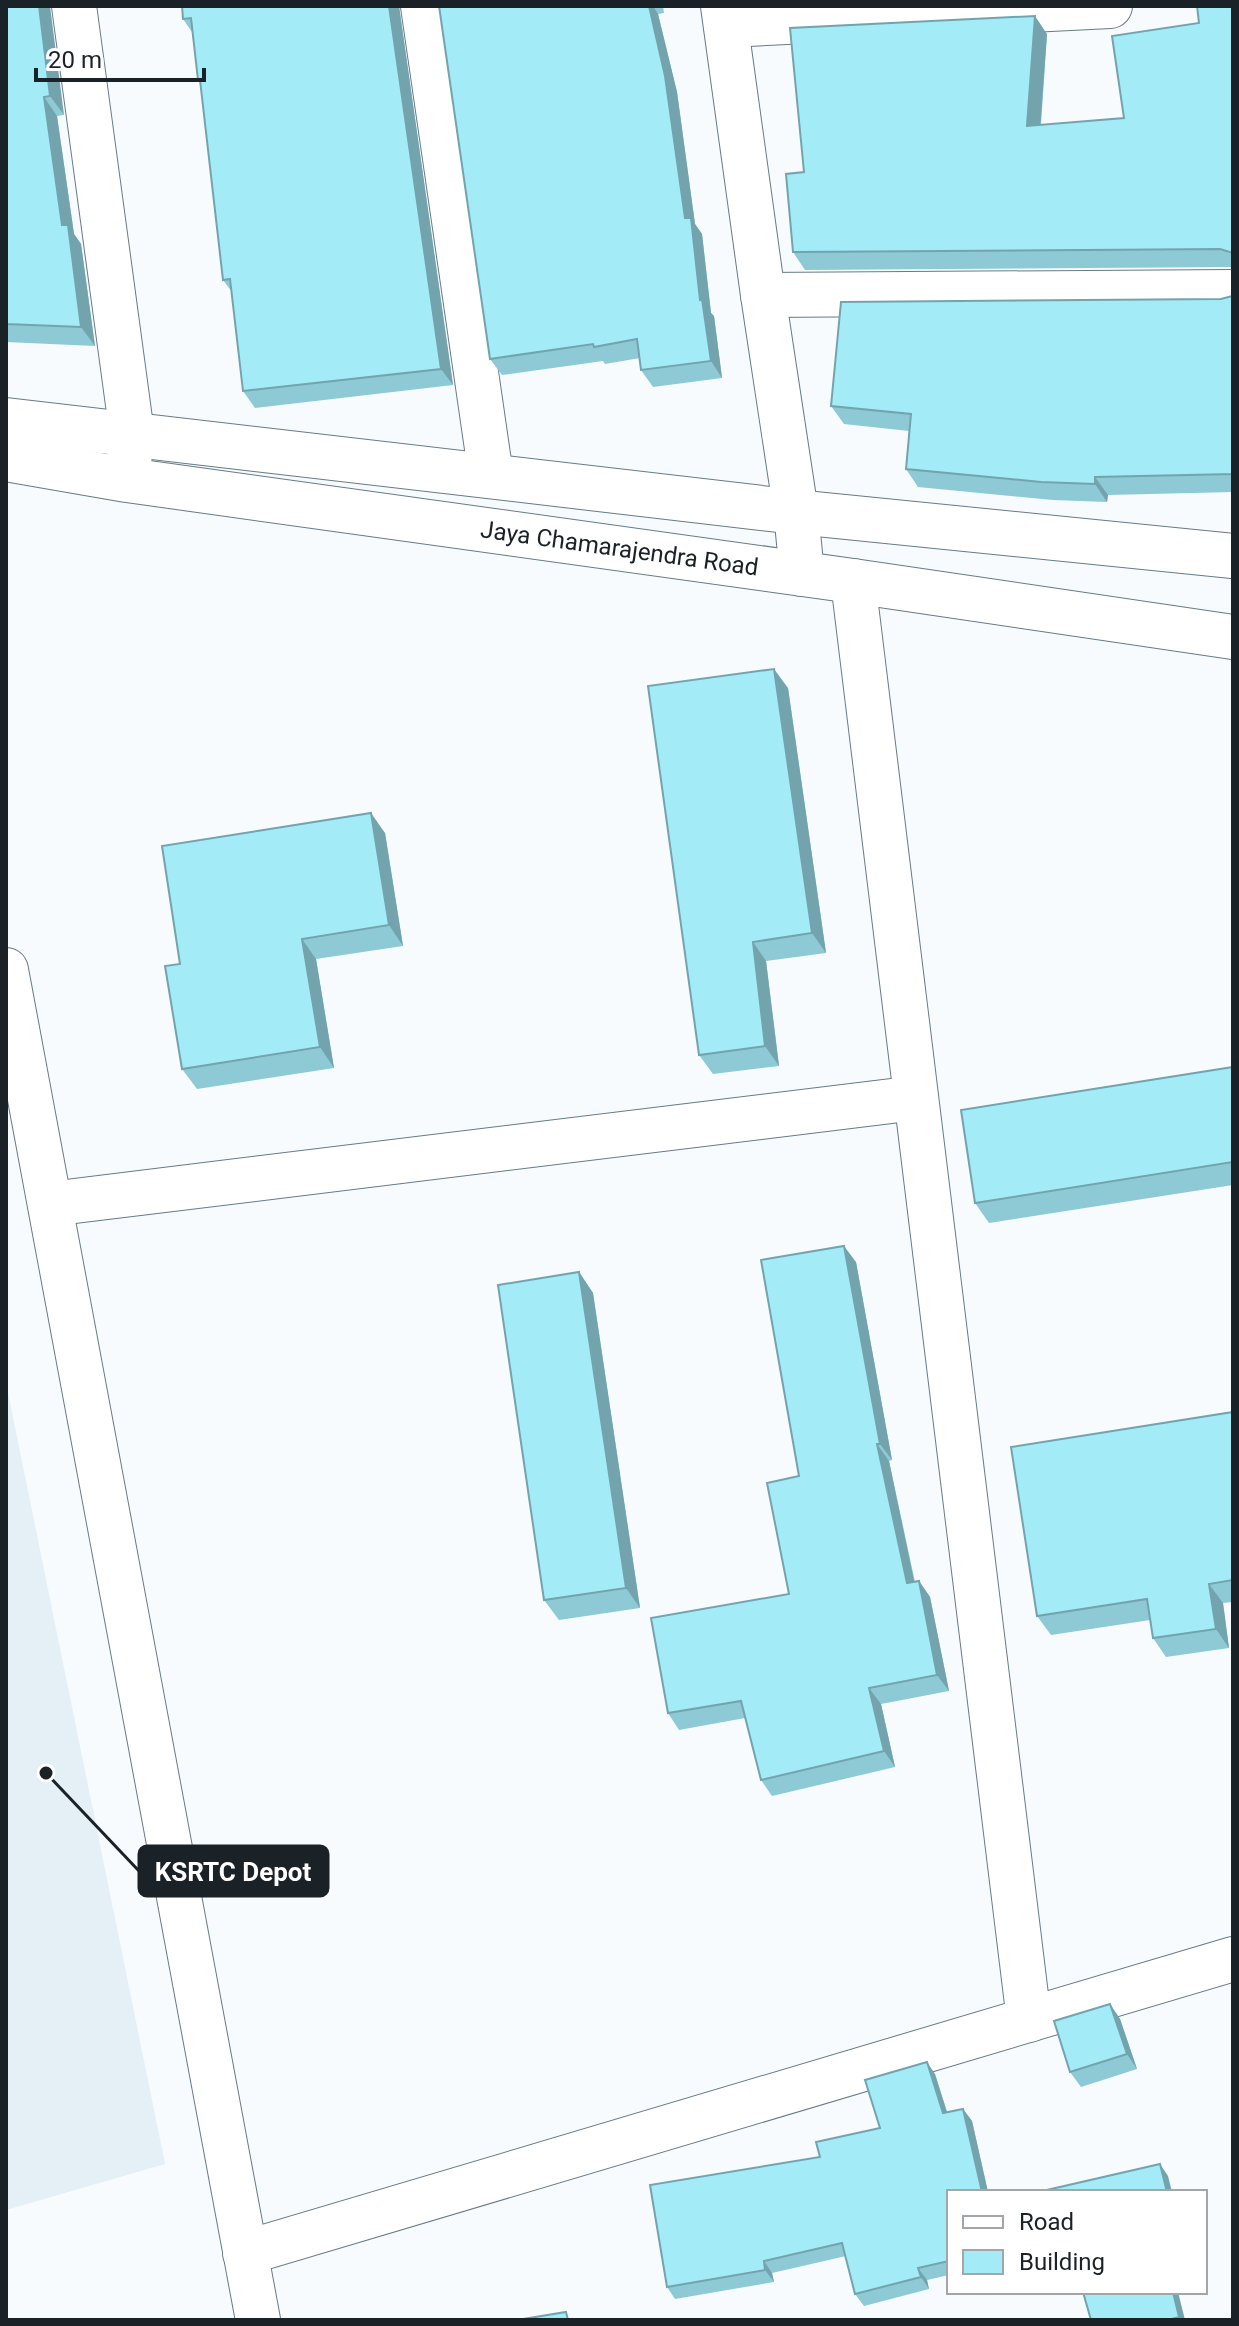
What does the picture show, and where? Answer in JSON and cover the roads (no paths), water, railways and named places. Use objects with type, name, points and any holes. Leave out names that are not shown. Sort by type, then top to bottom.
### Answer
[{"type":"street","points":[[74,6],[132,434],[127,480]]},
{"type":"street","points":[[423,6],[491,476]]},
{"type":"street","points":[[802,574],[796,512],[725,15],[1110,6]]},
{"type":"street","points":[[763,295],[1233,292]]},
{"type":"street","points":[[6,420],[796,512],[1233,556]]},
{"type":"street","name":"Jaya Chamarajendra Road","points":[[6,459],[127,480],[1233,637]]},
{"type":"street","points":[[853,581],[1029,2020]]},
{"type":"street","points":[[6,970],[258,2320]]},
{"type":"street","points":[[50,1204],[916,1098]]},
{"type":"street","points":[[245,2253],[1233,1959]]},
{"type":"place","name":"KSRTC Depot","points":[[46,1773]]}]
